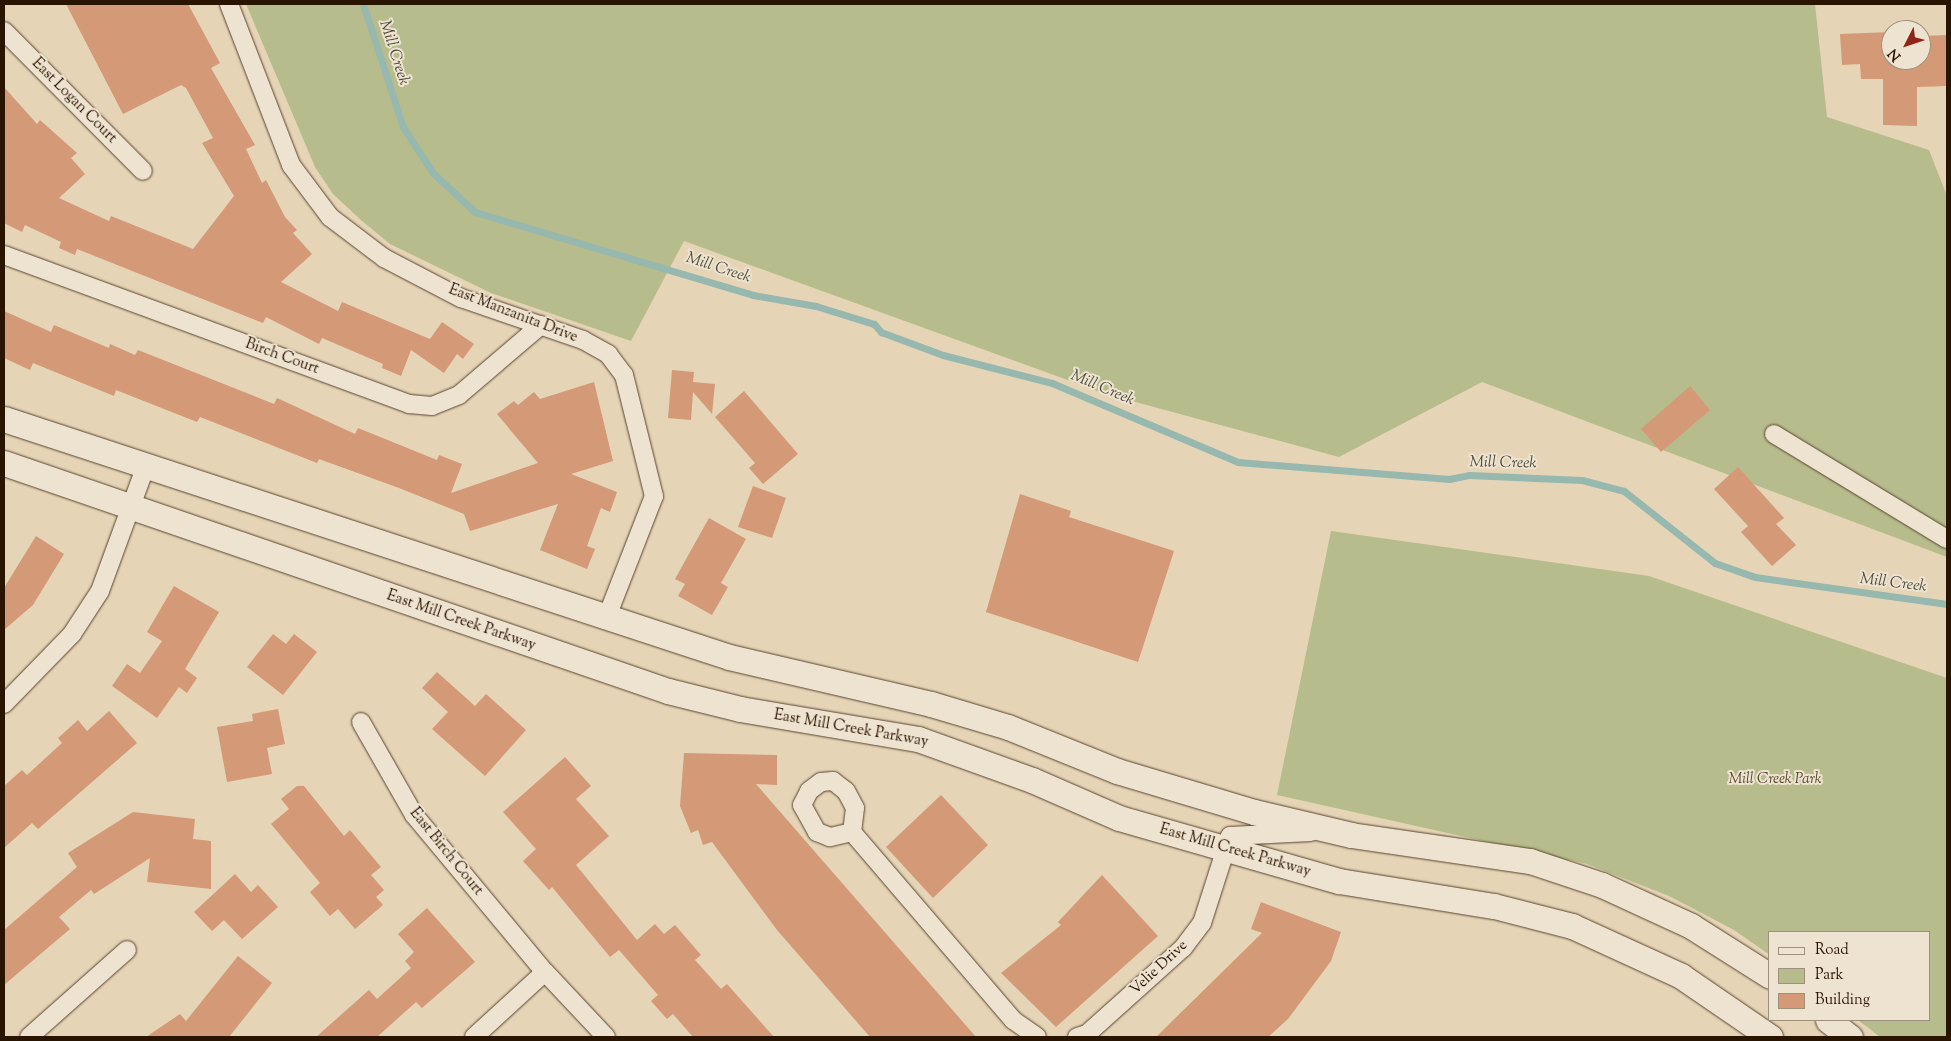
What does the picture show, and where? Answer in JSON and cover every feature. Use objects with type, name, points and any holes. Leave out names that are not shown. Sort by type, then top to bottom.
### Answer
[{"type":"street","name":"East Manzanita Drive","points":[[229,4],[291,165],[330,217],[384,258],[461,298],[541,325],[608,354],[624,375],[654,496],[606,619]]},
{"type":"street","name":"East Logan Court","points":[[4,31],[143,171]]},
{"type":"street","name":"Birch Court","points":[[4,254],[409,404],[432,406],[459,395],[541,325]]},
{"type":"street","points":[[4,419],[145,468],[606,619],[729,657],[931,704],[1008,727],[1117,771],[1333,830],[1530,861],[1602,884],[1691,926],[1768,975]]},
{"type":"street","points":[[1774,434],[1947,539]]},
{"type":"street","name":"East Mill Creek Parkway","points":[[4,463],[130,510],[668,691],[740,709],[918,739],[1016,773],[1119,818],[1338,881],[1494,906],[1572,926],[1682,976],[1770,1037]]},
{"type":"street","points":[[4,704],[72,634],[100,591],[145,468]]},
{"type":"street","name":"East Birch Court","points":[[361,722],[414,815],[545,972],[606,1037]]},
{"type":"street","points":[[1226,848],[1234,834],[1333,830]]},
{"type":"street","points":[[852,832],[1013,1020],[1037,1037]]},
{"type":"street","name":"Velie Drive","points":[[1077,1037],[1183,948],[1202,923],[1226,848]]},
{"type":"street","points":[[29,1037],[127,950]]},
{"type":"street","points":[[474,1037],[545,972]]},
{"type":"street","points":[[1829,1021],[1850,1037]]},
{"type":"green space","points":[[246,4],[1815,4],[1827,117],[1929,150],[1947,196],[1947,557],[1482,382],[1339,457],[1106,394],[684,241],[631,341],[491,293],[390,244],[362,221],[333,194],[315,167]]},
{"type":"green space","name":"Mill Creek Park","points":[[1331,531],[1649,576],[1947,678],[1947,1037],[1880,1037],[1859,1021],[1931,1021],[1931,931],[1768,931],[1768,954],[1734,930],[1669,896],[1587,864],[1277,795]]},
{"type":"building","points":[[66,4],[188,4],[220,63],[211,68],[255,145],[246,149],[262,183],[266,180],[285,217],[297,230],[293,233],[312,254],[281,282],[338,311],[342,302],[430,339],[442,322],[474,344],[463,359],[457,354],[444,373],[411,350],[401,376],[382,368],[383,364],[322,338],[319,344],[266,317],[263,323],[77,249],[75,255],[59,248],[61,242],[25,225],[22,232],[4,223],[4,87],[37,124],[40,120],[77,153],[71,158],[85,174],[59,198],[109,221],[111,216],[193,249],[234,196],[202,143],[213,138],[186,88],[181,85],[123,114]]},
{"type":"building","points":[[1881,32],[1881,70],[1931,70],[1931,36],[1947,35],[1947,86],[1917,87],[1917,126],[1883,125],[1883,79],[1861,79],[1860,64],[1842,65],[1840,34]]},
{"type":"building","points":[[4,311],[51,332],[54,325],[109,348],[110,344],[135,355],[138,350],[274,404],[277,398],[355,434],[358,428],[437,460],[439,455],[462,464],[451,493],[538,463],[497,414],[514,401],[518,405],[534,392],[540,399],[594,382],[613,461],[571,474],[617,492],[610,512],[601,508],[587,546],[595,549],[587,569],[540,550],[558,504],[470,531],[464,514],[399,488],[319,459],[317,463],[200,417],[197,422],[116,390],[114,396],[33,363],[30,370],[4,358]]},
{"type":"building","points":[[672,370],[694,372],[693,382],[715,384],[712,414],[693,392],[691,420],[668,418]]},
{"type":"building","points":[[1690,386],[1710,410],[1661,452],[1641,429]]},
{"type":"building","points":[[744,391],[798,454],[763,484],[749,468],[755,463],[715,417]]},
{"type":"building","points":[[1738,467],[1784,518],[1776,524],[1796,545],[1772,566],[1741,532],[1748,526],[1714,489]]},
{"type":"building","points":[[753,486],[786,498],[772,538],[738,527]]},
{"type":"building","points":[[1020,494],[1071,511],[1069,517],[1174,551],[1138,662],[986,612]]},
{"type":"building","points":[[709,518],[746,539],[721,583],[728,587],[712,615],[678,596],[685,584],[675,579]]},
{"type":"building","points":[[36,536],[64,554],[33,605],[4,630],[4,588]]},
{"type":"building","points":[[174,586],[219,612],[185,669],[197,678],[187,693],[179,687],[157,718],[112,686],[127,664],[140,673],[162,641],[147,632]]},
{"type":"building","points":[[273,634],[286,644],[294,634],[317,652],[283,695],[247,667]]},
{"type":"building","points":[[437,672],[475,706],[486,694],[526,730],[485,776],[432,729],[448,712],[422,688]]},
{"type":"building","points":[[278,709],[285,744],[267,748],[272,774],[227,782],[217,727],[253,721],[252,714]]},
{"type":"building","points":[[109,711],[137,743],[38,829],[32,823],[4,848],[4,786],[22,770],[27,775],[62,743],[58,738],[78,720],[87,731]]},
{"type":"building","points":[[684,753],[777,755],[777,785],[756,784],[976,1037],[870,1037],[777,930],[712,842],[703,845],[698,830],[691,833],[680,806]]},
{"type":"building","points":[[565,757],[591,786],[576,799],[609,836],[576,865],[637,940],[655,924],[664,934],[675,925],[701,955],[695,960],[721,989],[727,984],[774,1037],[693,1037],[673,1014],[667,1019],[651,1001],[658,995],[619,950],[610,957],[552,887],[549,890],[523,861],[536,849],[503,812]]},
{"type":"building","points":[[297,786],[304,786],[344,836],[350,830],[381,867],[371,875],[384,890],[376,897],[383,905],[355,929],[338,909],[330,916],[310,892],[320,883],[271,824],[289,809],[281,799]]},
{"type":"building","points":[[941,795],[988,845],[933,898],[886,847]]},
{"type":"building","points":[[133,812],[195,819],[193,839],[211,841],[211,889],[147,882],[150,858],[94,894],[91,890],[59,917],[70,929],[4,985],[4,930],[77,867],[68,853]]},
{"type":"building","points":[[235,874],[251,892],[258,885],[278,907],[242,939],[224,920],[212,931],[194,912]]},
{"type":"building","points":[[1102,875],[1158,936],[1056,1027],[1001,973],[1061,925],[1058,922]]},
{"type":"building","points":[[1261,902],[1341,932],[1331,961],[1288,1019],[1268,1037],[1156,1037],[1262,933],[1251,929]]},
{"type":"building","points":[[427,908],[475,962],[422,1008],[416,1002],[377,1037],[316,1037],[369,990],[377,999],[411,968],[405,961],[414,952],[398,934]]},
{"type":"building","points":[[238,956],[272,983],[229,1037],[146,1037],[180,1014],[186,1021]]},
{"type":"waterway","name":"Mill Creek","points":[[363,4],[403,127],[433,173],[475,212],[753,295],[816,306],[874,324],[881,332],[943,355],[1052,383],[1238,462],[1449,479],[1469,475],[1582,480],[1624,491],[1715,563],[1755,577],[1947,604]]}]
